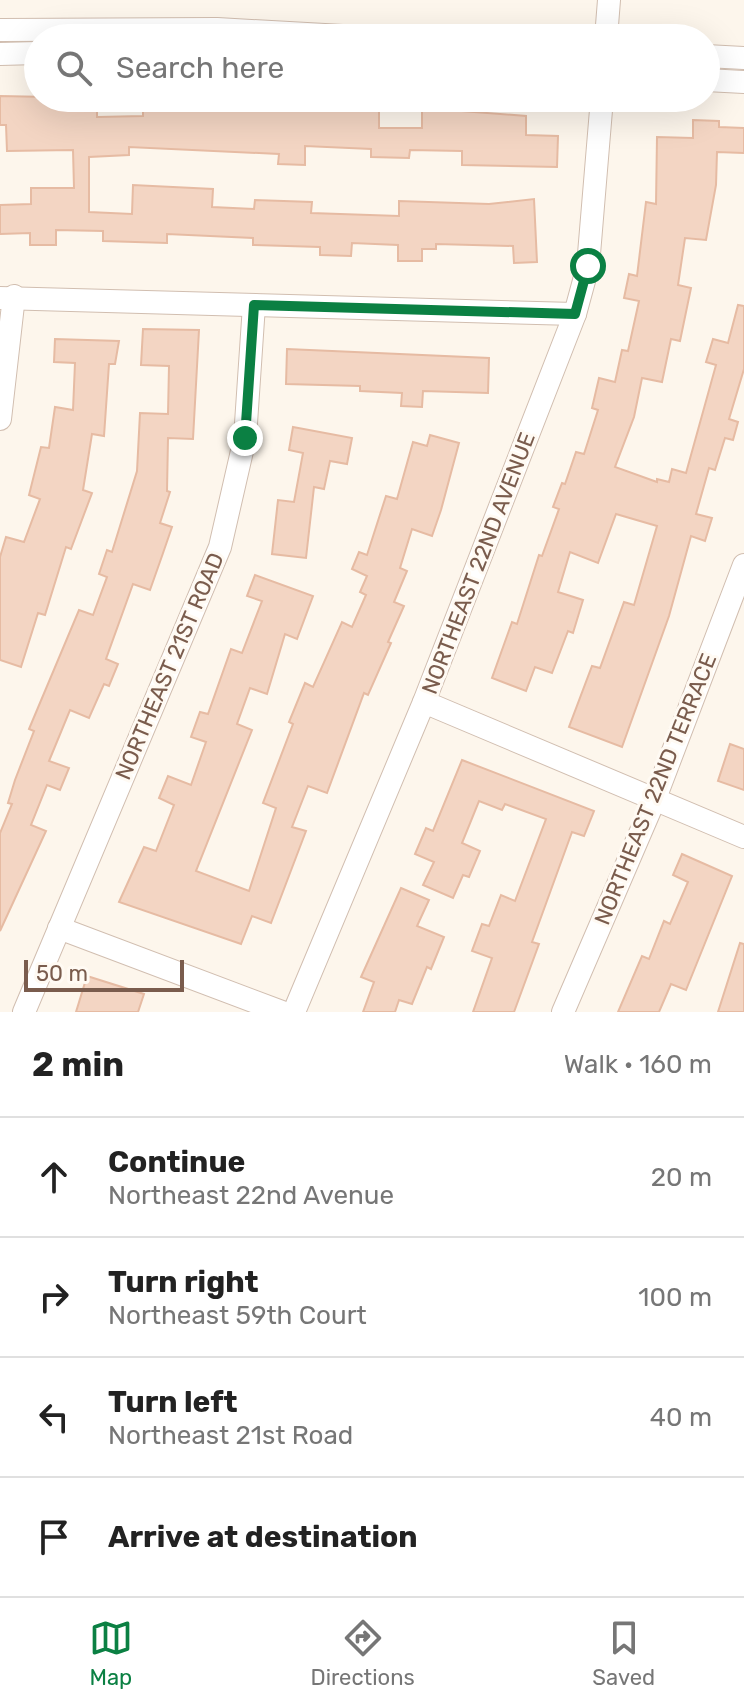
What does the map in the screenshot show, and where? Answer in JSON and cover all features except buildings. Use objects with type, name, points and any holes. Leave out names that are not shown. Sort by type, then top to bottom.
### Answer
[{"type":"street","points":[[607,24],[609,0]]},
{"type":"street","points":[[0,30],[24,30]]},
{"type":"street","points":[[0,54],[24,53]]},
{"type":"street","points":[[720,57],[744,58]]},
{"type":"street","points":[[720,81],[744,82]]},
{"type":"street","name":"NORTHEAST 22ND AVENUE","points":[[294,1012],[424,702],[575,314],[588,266],[601,112]]},
{"type":"street","points":[[0,419],[7,297],[575,314]]},
{"type":"street","name":"NORTHEAST 21ST ROAD","points":[[24,1012],[220,547],[245,438],[254,305]]},
{"type":"street","name":"NORTHEAST 22ND TERRACE","points":[[563,1012],[654,801],[744,565]]},
{"type":"street","points":[[424,702],[744,837]]},
{"type":"street","points":[[59,928],[282,1012]]},
{"type":"route","points":[[245,438],[254,305],[575,314],[588,266]]}]
